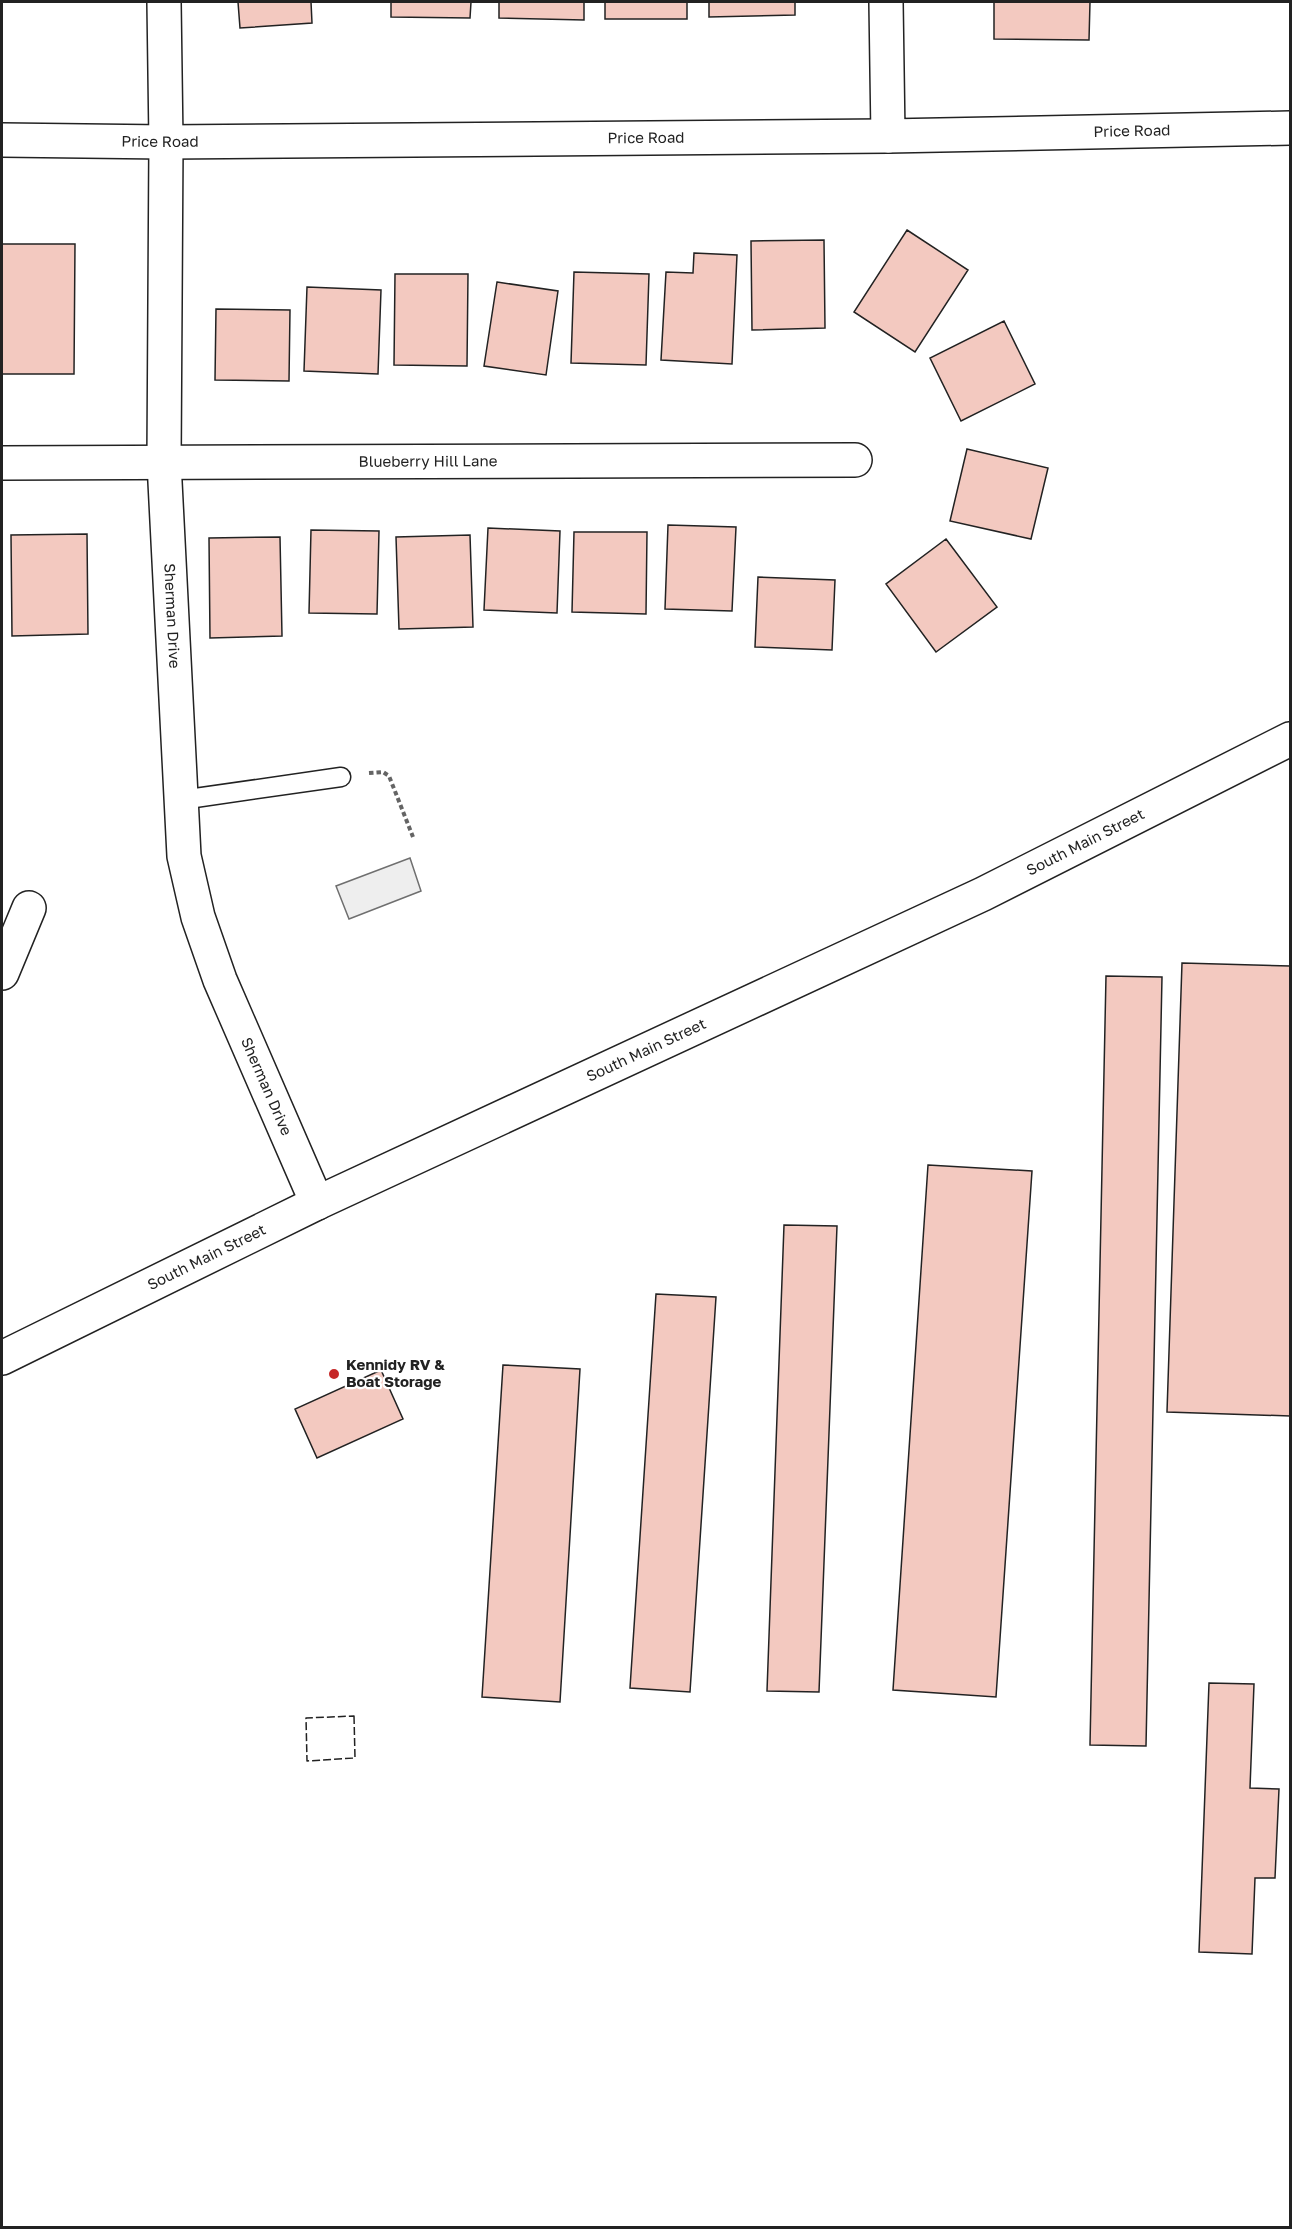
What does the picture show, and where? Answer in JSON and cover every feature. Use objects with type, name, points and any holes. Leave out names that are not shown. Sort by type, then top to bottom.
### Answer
[{"type":"street","name":"Sherman Drive","points":[[164,2],[166,142],[164,462],[183,856],[198,917],[216,969],[317,1203]]},
{"type":"street","points":[[886,2],[888,136]]},
{"type":"street","name":"Price Road","points":[[2,140],[166,142],[888,136],[1290,128]]},
{"type":"street","name":"Blueberry Hill Lane","points":[[2,463],[855,460]]},
{"type":"street","name":"South Main Street","points":[[2,1358],[317,1203],[983,894],[1290,740]]},
{"type":"street","points":[[2,973],[28,908]]},
{"type":"lane","points":[[181,800],[341,777]]},
{"type":"path","points":[[341,777],[386,773],[392,780],[413,837]]},
{"type":"shaded area","points":[[410,858],[421,891],[349,919],[336,886]]},
{"type":"building","points":[[238,2],[311,2],[312,23],[240,28]]},
{"type":"building","points":[[391,2],[471,2],[470,18],[391,17]]},
{"type":"building","points":[[499,2],[584,2],[584,20],[499,18]]},
{"type":"building","points":[[605,2],[687,2],[687,19],[605,19]]},
{"type":"building","points":[[709,2],[795,2],[795,15],[709,17]]},
{"type":"building","points":[[994,2],[1090,2],[1089,40],[994,39]]},
{"type":"building","points":[[907,230],[968,270],[915,352],[854,312]]},
{"type":"building","points":[[824,240],[825,328],[752,330],[751,241]]},
{"type":"building","points":[[2,244],[75,244],[74,374],[2,374]]},
{"type":"building","points":[[694,253],[737,255],[732,364],[661,360],[666,272],[693,273]]},
{"type":"building","points":[[574,272],[649,274],[646,365],[571,363]]},
{"type":"building","points":[[395,274],[468,274],[467,366],[394,365]]},
{"type":"building","points":[[497,282],[558,291],[546,375],[484,366]]},
{"type":"building","points":[[307,287],[381,290],[378,374],[304,371]]},
{"type":"building","points":[[216,309],[290,310],[289,381],[215,380]]},
{"type":"building","points":[[1004,321],[1035,384],[961,421],[930,358]]},
{"type":"building","points":[[967,449],[1048,468],[1031,539],[950,521]]},
{"type":"building","points":[[668,525],[736,527],[732,611],[665,609]]},
{"type":"building","points":[[488,528],[560,531],[557,613],[484,610]]},
{"type":"building","points":[[311,530],[379,531],[377,614],[309,613]]},
{"type":"building","points":[[574,532],[647,532],[646,614],[572,612]]},
{"type":"building","points":[[87,534],[88,634],[12,636],[11,535]]},
{"type":"building","points":[[470,535],[473,627],[399,629],[396,537]]},
{"type":"building","points":[[280,537],[282,636],[210,638],[209,538]]},
{"type":"building","points":[[946,539],[997,607],[936,652],[886,584]]},
{"type":"building","points":[[758,577],[835,580],[832,650],[755,647]]},
{"type":"building","points":[[1182,963],[1290,966],[1290,1416],[1167,1412]]},
{"type":"building","points":[[1106,976],[1162,977],[1146,1746],[1090,1745]]},
{"type":"building","points":[[928,1165],[1032,1171],[996,1697],[893,1690]]},
{"type":"building","points":[[784,1225],[837,1226],[819,1692],[767,1691]]},
{"type":"building","points":[[656,1294],[716,1297],[690,1692],[630,1688]]},
{"type":"building","points":[[503,1365],[580,1369],[560,1702],[482,1697]]},
{"type":"building","points":[[381,1370],[403,1419],[317,1458],[295,1409]]},
{"type":"building","points":[[1209,1683],[1254,1684],[1250,1788],[1279,1789],[1275,1878],[1255,1878],[1252,1954],[1199,1952]]},
{"type":"fence","points":[[354,1716],[355,1758],[307,1761],[306,1718],[354,1716]]},
{"type":"place","name":"Kennidy RV & Boat Storage","points":[[334,1374]]}]
